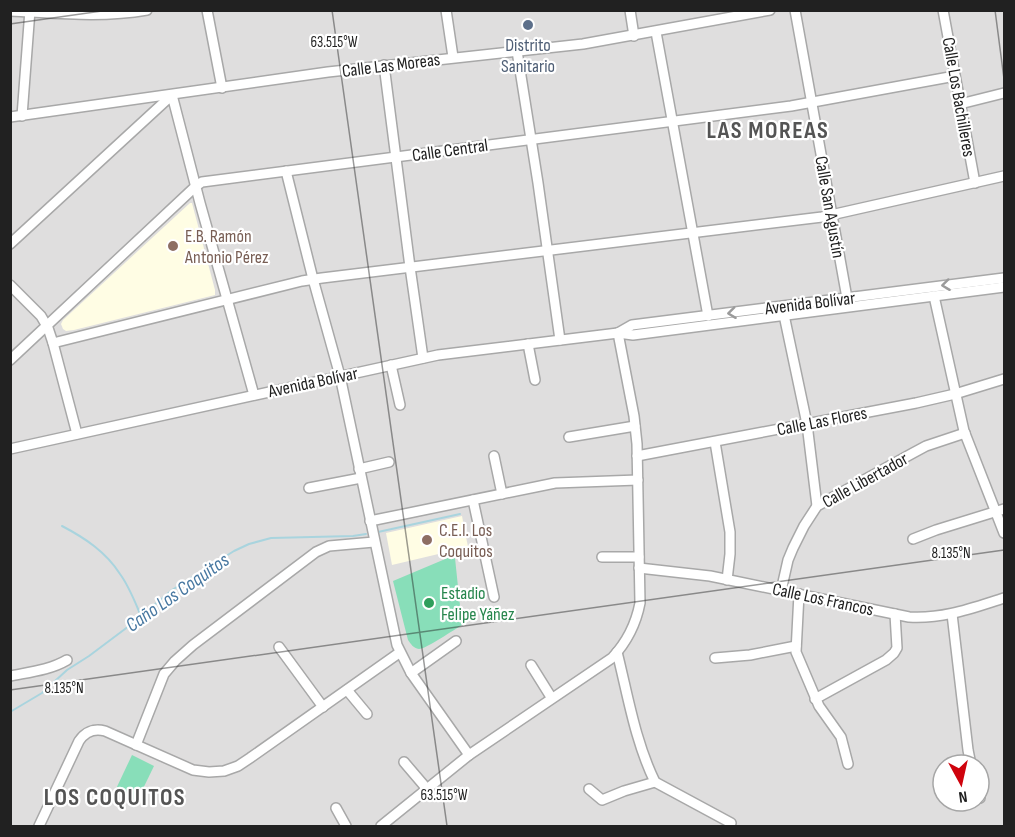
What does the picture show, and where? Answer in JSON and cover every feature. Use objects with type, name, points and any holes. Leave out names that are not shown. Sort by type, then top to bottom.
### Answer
[{"type":"street","points":[[10,11],[93,15],[147,10]]},
{"type":"street","points":[[207,10],[222,88]]},
{"type":"street","points":[[446,10],[453,57]]},
{"type":"street","points":[[630,10],[634,36]]},
{"type":"street","name":"Calle Las Moreas","points":[[10,117],[318,73],[584,44],[770,10]]},
{"type":"street","name":"Calle San Agustín","points":[[795,10],[847,298]]},
{"type":"street","name":"Calle Los Bachilleres","points":[[943,10],[975,183]]},
{"type":"street","points":[[22,116],[30,11]]},
{"type":"street","points":[[656,32],[708,316]]},
{"type":"street","points":[[517,51],[560,340]]},
{"type":"street","points":[[384,65],[423,358]]},
{"type":"street","name":"Calle Central","points":[[10,360],[196,186],[205,181],[673,122],[811,102],[955,76]]},
{"type":"street","points":[[960,104],[1005,93]]},
{"type":"street","points":[[10,244],[172,95],[254,395]]},
{"type":"street","points":[[286,171],[340,376],[390,621],[399,653],[469,754]]},
{"type":"street","points":[[53,343],[313,279],[832,215],[1005,176]]},
{"type":"street","name":"Avenida Bolívar","points":[[618,333],[632,326],[1005,278]]},
{"type":"street","points":[[10,285],[41,316],[46,326],[53,343],[77,434]]},
{"type":"street","name":"Avenida Bolívar","points":[[10,449],[423,358],[618,333],[633,335],[1005,287]]},
{"type":"street","points":[[934,296],[965,433],[1000,511],[1005,533]]},
{"type":"street","points":[[784,315],[807,424],[817,506]]},
{"type":"street","points":[[387,825],[469,754],[612,658],[628,636],[638,612],[639,603],[638,480],[635,426],[618,333]]},
{"type":"street","points":[[528,344],[535,380]]},
{"type":"street","points":[[391,365],[400,405]]},
{"type":"street","name":"Calle Las Flores","points":[[637,456],[955,394],[1005,379]]},
{"type":"street","points":[[569,437],[635,426]]},
{"type":"street","name":"Calle Libertador","points":[[781,591],[793,548],[817,506],[913,453],[965,433]]},
{"type":"street","points":[[715,442],[730,532],[727,580]]},
{"type":"street","points":[[494,456],[502,494]]},
{"type":"street","points":[[309,488],[390,462]]},
{"type":"street","points":[[370,521],[566,482],[638,480]]},
{"type":"street","points":[[473,500],[494,597]]},
{"type":"street","points":[[913,539],[1000,511]]},
{"type":"street","points":[[136,745],[162,678],[175,661],[193,645],[316,552],[329,546],[374,542]]},
{"type":"street","points":[[602,557],[639,557]]},
{"type":"street","name":"Calle Los Francos","points":[[639,568],[727,580],[922,618],[952,614],[1005,598]]},
{"type":"street","points":[[799,594],[796,652],[815,699],[842,737],[848,764]]},
{"type":"street","points":[[815,699],[894,654],[897,645],[895,614]]},
{"type":"street","points":[[952,614],[969,753]]},
{"type":"street","points":[[411,673],[456,641]]},
{"type":"street","points":[[716,658],[750,656],[796,646]]},
{"type":"street","points":[[279,647],[323,707]]},
{"type":"street","points":[[617,652],[638,736],[656,782],[730,823]]},
{"type":"street","points":[[39,826],[79,741],[86,734],[101,730],[193,770],[224,771],[238,766],[399,653]]},
{"type":"street","points":[[10,676],[60,664],[67,660]]},
{"type":"street","points":[[531,665],[551,697]]},
{"type":"street","points":[[347,690],[367,714]]},
{"type":"street","points":[[404,762],[427,789]]},
{"type":"street","points":[[589,789],[602,800],[656,782]]},
{"type":"street","points":[[336,808],[346,826]]},
{"type":"shaded area","points":[[10,11],[1004,11],[1004,826],[11,826]]},
{"type":"shaded area","name":"E.B. Ramón Antonio Pérez","points":[[192,203],[215,295],[74,330],[63,329],[61,324],[63,320]]},
{"type":"shaded area","name":"C.E.I. Los Coquitos","points":[[462,516],[468,547],[392,565],[386,533]]},
{"type":"green space","name":"Estadio Felipe Yáñez","points":[[450,557],[455,558],[462,625],[419,649],[412,646],[408,640],[393,581]]},
{"type":"green space","points":[[132,755],[154,766],[137,801],[115,791]]},
{"type":"waterway","name":"Caño Los Coquitos","points":[[378,532],[460,514]]},
{"type":"waterway","points":[[62,526],[102,552],[126,584],[141,616]]},
{"type":"waterway","name":"Caño Los Coquitos","points":[[10,712],[42,693],[67,670],[133,623],[172,590],[234,551],[271,538],[366,534]]},
{"type":"place","name":"Distrito Sanitario","points":[[528,25]]},
{"type":"place","name":"E.B. Ramón Antonio Pérez","points":[[173,246]]},
{"type":"place","name":"C.E.I. Los Coquitos","points":[[427,540]]},
{"type":"place","name":"Estadio Felipe Yáñez","points":[[429,603]]},
{"type":"district","name":"LAS MOREAS","points":[[768,130]]},
{"type":"district","name":"LOS COQUITOS","points":[[115,797]]}]
